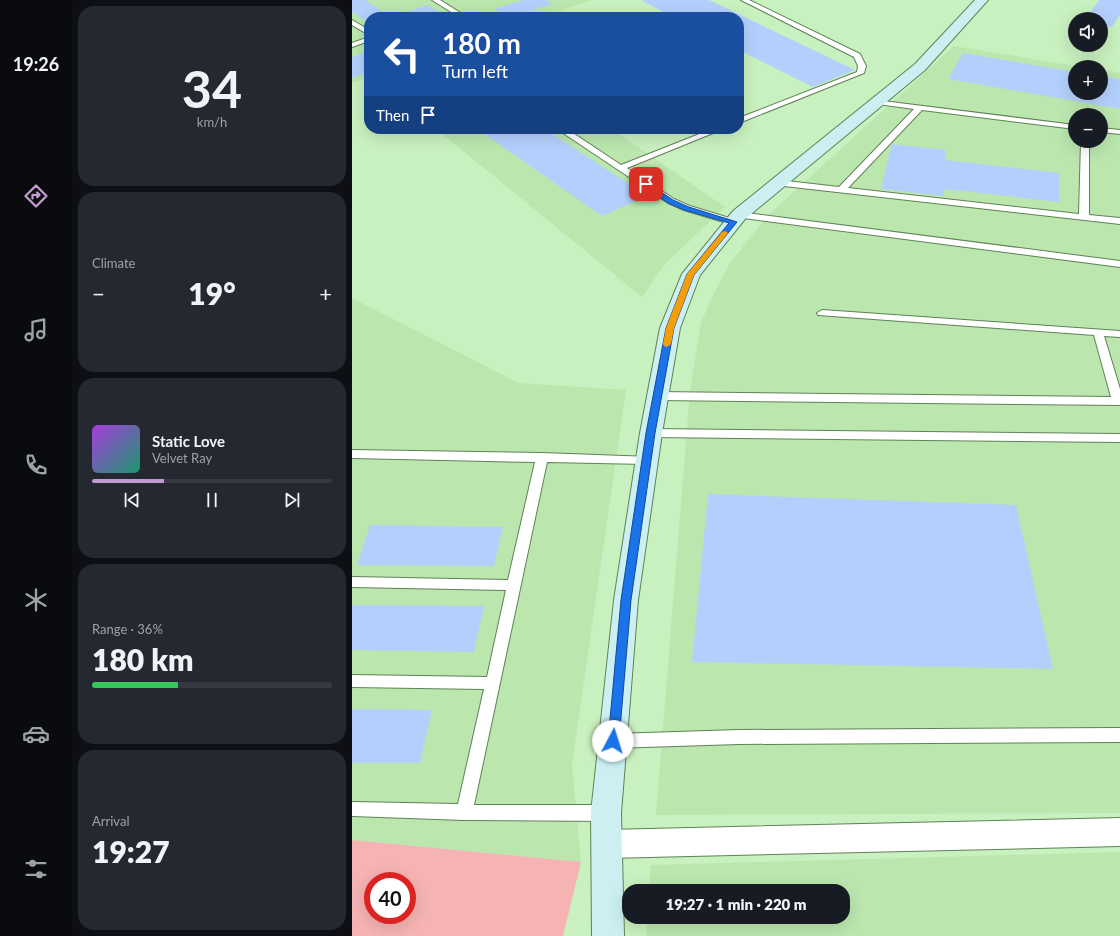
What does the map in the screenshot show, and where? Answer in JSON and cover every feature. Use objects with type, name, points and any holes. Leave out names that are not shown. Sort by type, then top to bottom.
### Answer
[{"type":"street","points":[[608,936],[606,813],[626,600],[651,433],[670,328],[691,274],[736,219],[920,67],[982,0]]},
{"type":"street","points":[[607,844],[1120,832]]},
{"type":"lane","points":[[435,0],[455,12]]},
{"type":"lane","points":[[744,0],[858,56],[862,66],[860,73],[744,119]]},
{"type":"lane","points":[[352,22],[364,30]]},
{"type":"lane","points":[[352,44],[364,40]]},
{"type":"lane","points":[[878,102],[1068,125]]},
{"type":"lane","points":[[841,190],[919,108]]},
{"type":"lane","points":[[1108,131],[1120,132]]},
{"type":"lane","points":[[569,134],[671,201],[687,208],[736,219],[1120,264]]},
{"type":"lane","points":[[620,168],[706,134]]},
{"type":"lane","points":[[1084,217],[1085,148]]},
{"type":"lane","points":[[778,183],[1120,221]]},
{"type":"lane","points":[[822,313],[1120,334]]},
{"type":"lane","points":[[657,396],[1119,401],[1098,332]]},
{"type":"lane","points":[[651,433],[1120,438]]},
{"type":"lane","points":[[352,454],[647,460]]},
{"type":"lane","points":[[464,812],[542,457]]},
{"type":"lane","points":[[352,582],[514,585]]},
{"type":"lane","points":[[352,681],[492,683]]},
{"type":"lane","points":[[613,741],[755,737],[1120,734]]},
{"type":"lane","points":[[352,809],[464,812],[606,813]]},
{"type":"shaded area","points":[[352,0],[592,0],[555,12],[364,12],[364,79],[352,83]]},
{"type":"shaded area","points":[[954,46],[1068,65],[1068,100],[1108,100],[1108,71],[1120,73],[1120,813],[656,815],[690,391],[701,323],[712,297],[730,263],[767,216]]},
{"type":"shaded area","points":[[442,134],[619,134],[725,207],[665,264],[642,297]]},
{"type":"shaded area","points":[[352,298],[519,383],[626,390],[572,764],[581,862],[352,840]]},
{"type":"shaded area","points":[[352,840],[581,862],[563,936],[352,936]]},
{"type":"shaded area","points":[[1120,852],[1120,936],[646,936],[647,924],[850,924],[850,884],[650,884],[651,865]]},
{"type":"building","points":[[352,0],[365,0],[383,12],[364,12],[364,20],[352,12]]},
{"type":"building","points":[[524,0],[546,0],[553,4],[526,12],[500,12],[494,9]]},
{"type":"building","points":[[709,0],[734,12],[664,12],[642,1]]},
{"type":"building","points":[[1099,0],[1120,0],[1120,15],[1112,27],[1108,26],[1108,12],[1091,12]]},
{"type":"building","points":[[428,5],[439,12],[406,12]]},
{"type":"building","points":[[744,17],[855,70],[813,87],[744,52]]},
{"type":"building","points":[[364,53],[364,74],[352,78],[352,57]]},
{"type":"building","points":[[963,53],[1068,71],[1068,100],[948,79]]},
{"type":"building","points":[[1108,77],[1120,79],[1120,109],[1068,100],[1108,100]]},
{"type":"building","points":[[484,134],[553,134],[647,196],[602,216]]},
{"type":"building","points":[[892,144],[946,150],[945,160],[1059,173],[1059,202],[944,189],[943,196],[881,189]]},
{"type":"building","points":[[708,494],[1016,505],[1053,669],[692,662]]},
{"type":"building","points":[[370,525],[503,527],[494,566],[357,565]]},
{"type":"building","points":[[352,605],[484,606],[474,652],[352,650]]},
{"type":"building","points":[[352,709],[432,710],[420,763],[352,763]]},
{"type":"slow traffic","points":[[667,344],[670,328],[691,274],[725,233]]},
{"type":"route","points":[[613,741],[626,600],[651,433],[670,328],[691,274],[733,222],[687,208],[671,201],[646,184]]}]
